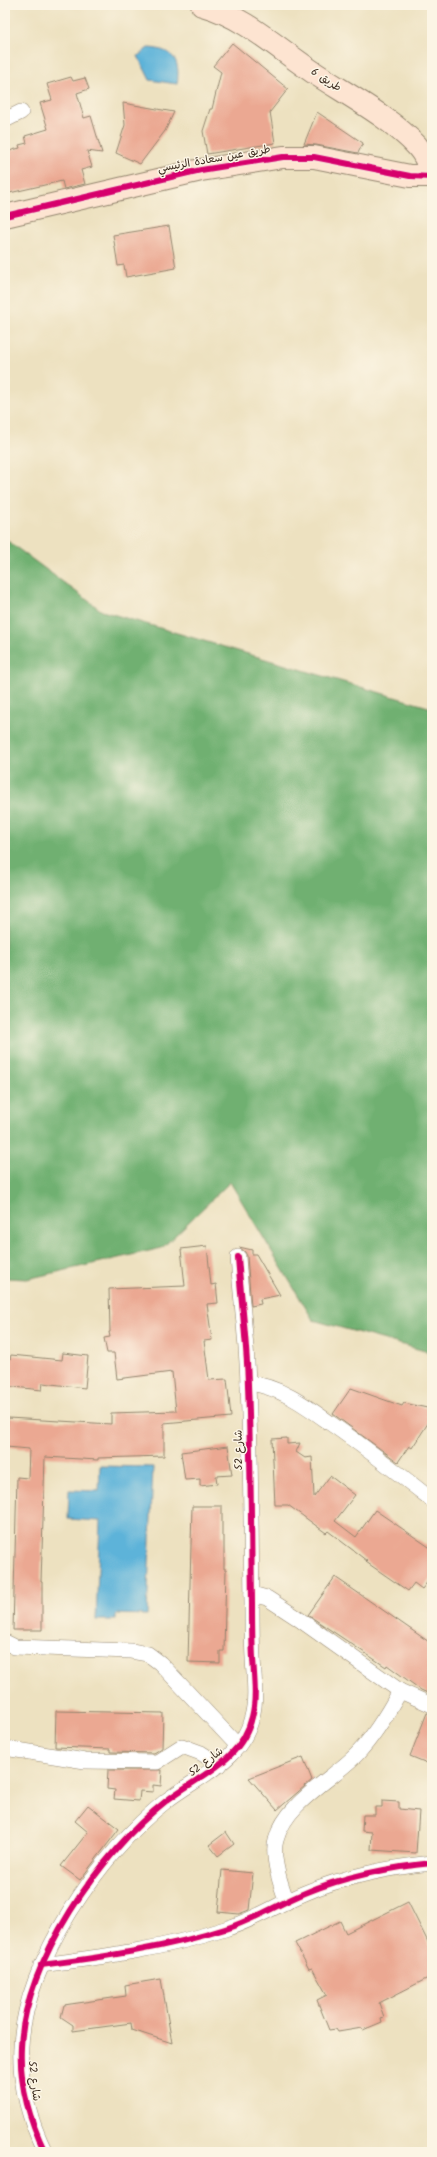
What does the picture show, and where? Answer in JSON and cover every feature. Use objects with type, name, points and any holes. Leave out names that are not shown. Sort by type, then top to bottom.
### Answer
[{"type":"street","name":"طريق 6","points":[[202,5],[239,19],[312,71],[389,122],[411,140],[424,155],[430,176]]},
{"type":"street","points":[[5,120],[21,112]]},
{"type":"street","name":"طريق عين سعادة الرئيسي","points":[[5,216],[186,174],[283,157],[314,157],[410,176],[430,176]]},
{"type":"street","name":"شارع 52","points":[[45,2152],[27,2107],[21,2074],[21,2046],[24,2020],[41,1965],[60,1926],[94,1876],[124,1841],[166,1801],[220,1765],[238,1746],[246,1734],[252,1718],[255,1698],[248,1383],[238,1257]]},
{"type":"street","points":[[248,1383],[273,1388],[300,1403],[369,1449],[432,1500]]},
{"type":"street","points":[[252,1594],[267,1598],[296,1617],[400,1691],[432,1705]]},
{"type":"street","points":[[5,1642],[15,1647],[131,1651],[148,1654],[160,1663],[238,1746]]},
{"type":"street","points":[[287,1902],[278,1875],[276,1857],[275,1841],[281,1827],[308,1794],[357,1754],[387,1715],[400,1691]]},
{"type":"street","points":[[5,1748],[85,1761],[157,1762],[182,1746],[201,1753],[220,1765]]},
{"type":"street","points":[[41,1965],[126,1954],[210,1933],[261,1916],[306,1892],[397,1866],[432,1863]]},
{"type":"green space","points":[[5,539],[102,611],[432,708],[432,1353],[313,1320],[230,1182],[162,1248],[27,1279],[5,1278]]},
{"type":"water","points":[[148,48],[164,51],[173,57],[178,68],[177,84],[150,80],[138,56]]},
{"type":"water","points":[[100,1466],[153,1467],[147,1615],[116,1614],[116,1620],[96,1620],[100,1521],[68,1519],[69,1490],[99,1491]]},
{"type":"building","points":[[232,43],[288,89],[270,112],[275,143],[207,154],[203,131],[210,109],[212,109],[221,72],[213,66]]},
{"type":"building","points":[[71,77],[73,81],[85,78],[89,89],[77,93],[84,118],[91,116],[102,153],[87,151],[92,167],[81,170],[85,184],[64,189],[62,181],[5,194],[5,155],[9,154],[12,150],[20,148],[19,145],[27,143],[25,136],[48,129],[40,103],[52,100],[47,84]]},
{"type":"building","points":[[123,103],[174,112],[165,131],[140,164],[116,153],[125,125]]},
{"type":"building","points":[[317,112],[363,143],[358,153],[304,144]]},
{"type":"building","points":[[169,226],[176,268],[126,277],[124,265],[118,266],[113,235]]},
{"type":"building","points":[[207,1246],[211,1285],[216,1284],[218,1303],[207,1304],[212,1340],[204,1341],[209,1380],[227,1379],[231,1417],[164,1423],[164,1456],[98,1458],[98,1460],[45,1457],[41,1582],[42,1630],[13,1630],[17,1477],[28,1478],[29,1449],[6,1447],[8,1418],[111,1424],[111,1413],[176,1411],[172,1372],[117,1379],[114,1353],[107,1353],[104,1338],[110,1337],[109,1289],[185,1286],[181,1249]]},
{"type":"building","points":[[239,1247],[252,1250],[252,1254],[256,1254],[280,1295],[260,1299],[261,1304],[251,1306],[247,1256]]},
{"type":"building","points":[[63,1353],[88,1356],[85,1388],[43,1383],[42,1390],[5,1386],[5,1359],[10,1359],[11,1355],[62,1360]]},
{"type":"building","points":[[351,1388],[402,1406],[404,1403],[432,1409],[432,1417],[412,1448],[409,1446],[398,1462],[333,1414]]},
{"type":"building","points":[[287,1438],[287,1444],[300,1443],[296,1452],[305,1458],[312,1457],[314,1497],[330,1476],[355,1495],[335,1521],[356,1537],[375,1510],[432,1549],[432,1576],[422,1589],[414,1583],[408,1591],[366,1562],[367,1561],[328,1531],[326,1533],[288,1505],[275,1505],[272,1439]]},
{"type":"building","points":[[228,1446],[232,1475],[216,1476],[217,1484],[200,1486],[200,1479],[185,1480],[181,1452]]},
{"type":"building","points":[[192,1506],[222,1506],[224,1569],[226,1569],[224,1651],[220,1651],[220,1663],[188,1662]]},
{"type":"building","points":[[335,1577],[432,1644],[432,1695],[421,1690],[387,1665],[386,1667],[308,1615]]},
{"type":"building","points":[[56,1711],[163,1713],[162,1748],[154,1753],[110,1752],[110,1749],[55,1747]]},
{"type":"building","points":[[427,1713],[432,1714],[432,1765],[410,1756]]},
{"type":"building","points":[[303,1757],[312,1780],[277,1810],[249,1778]]},
{"type":"building","points":[[108,1770],[162,1770],[161,1786],[153,1785],[153,1792],[140,1791],[139,1801],[114,1799],[115,1790],[107,1789]]},
{"type":"building","points":[[382,1801],[399,1802],[399,1809],[419,1811],[416,1853],[371,1850],[372,1832],[362,1831],[363,1815],[375,1815],[375,1807],[382,1807]]},
{"type":"building","points":[[88,1805],[119,1829],[80,1880],[61,1866],[88,1832],[75,1821]]},
{"type":"building","points":[[226,1832],[234,1844],[218,1856],[209,1845]]},
{"type":"building","points":[[222,1870],[253,1873],[249,1910],[239,1914],[218,1912]]},
{"type":"building","points":[[408,1902],[432,1950],[432,1976],[379,2003],[384,2017],[381,2018],[382,2022],[363,2030],[362,2028],[338,2032],[336,2029],[329,2030],[317,2000],[327,1995],[312,1968],[309,1969],[295,1943],[340,1921],[346,1933]]},
{"type":"building","points":[[161,1979],[172,2043],[132,2030],[131,2023],[73,2031],[73,2025],[61,2017],[64,2005],[126,1996],[125,1985]]},
{"type":"cycle path","points":[[5,216],[201,170],[283,157],[314,157],[410,176],[432,177]]},
{"type":"cycle path","points":[[45,2152],[34,2127],[23,2088],[21,2047],[25,2014],[36,1980],[51,1945],[70,1911],[92,1879],[116,1849],[141,1823],[166,1801],[205,1775],[229,1756],[239,1745],[247,1732],[254,1710],[255,1688],[252,1638],[249,1412],[238,1257]]},
{"type":"cycle path","points":[[41,1965],[88,1959],[180,1942],[236,1925],[319,1887],[384,1870],[432,1863]]}]
